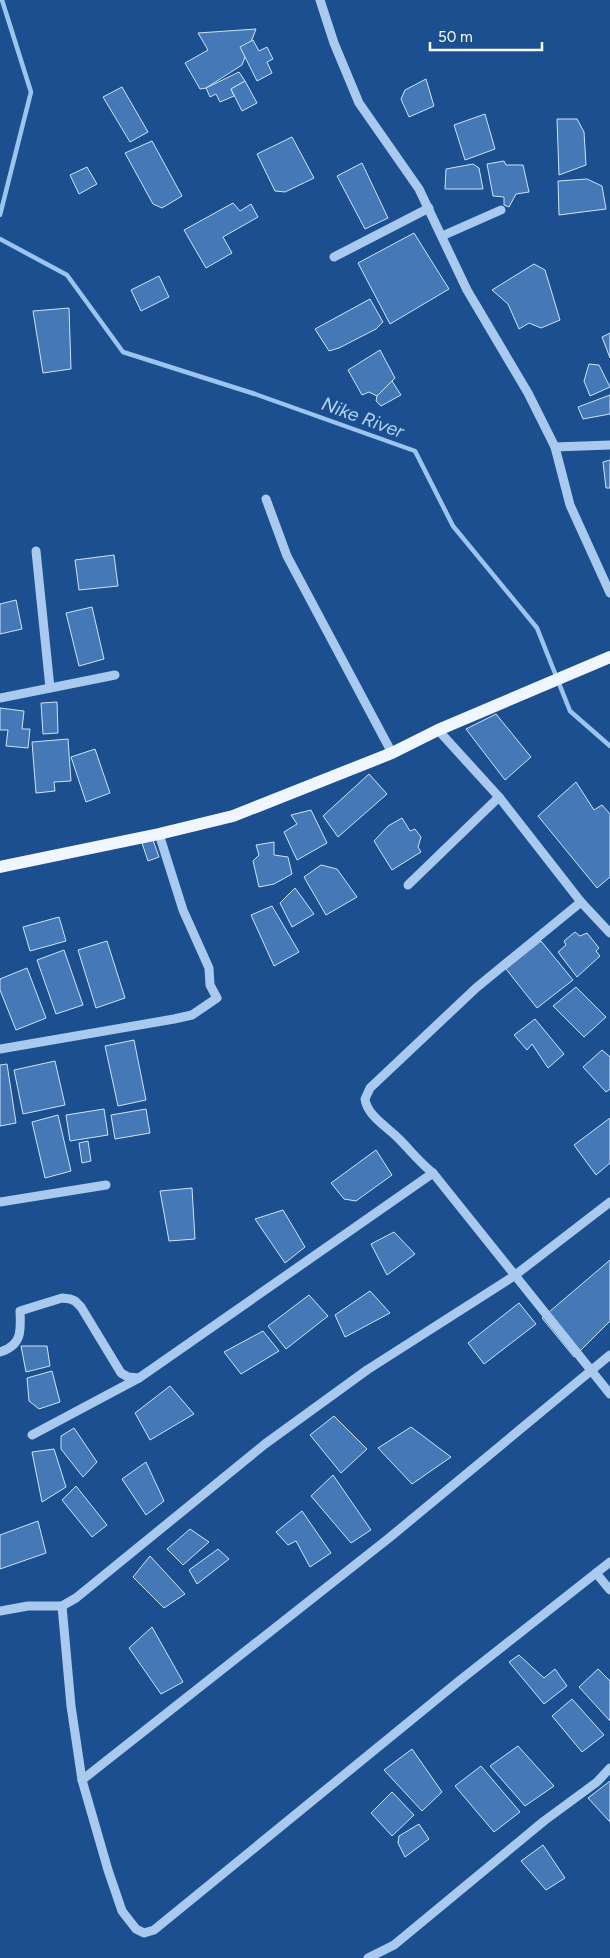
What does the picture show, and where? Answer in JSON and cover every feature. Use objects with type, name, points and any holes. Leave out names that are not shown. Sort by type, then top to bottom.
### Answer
[{"type":"main road","points":[[0,867],[159,834],[234,816],[392,753],[438,730],[610,657]]},
{"type":"street","points":[[320,0],[334,43],[359,103],[419,189],[467,290],[528,393],[555,447],[570,505],[610,593]]},
{"type":"street","points":[[334,257],[429,208]]},
{"type":"street","points":[[442,236],[501,210]]},
{"type":"street","points":[[555,447],[610,445]]},
{"type":"street","points":[[266,499],[287,556],[392,753]]},
{"type":"street","points":[[36,551],[50,688]]},
{"type":"street","points":[[0,698],[115,675]]},
{"type":"street","points":[[438,730],[499,797],[581,902],[610,933]]},
{"type":"street","points":[[408,885],[499,797]]},
{"type":"street","points":[[0,1049],[192,1015],[218,998],[210,985],[209,968],[183,910],[159,834]]},
{"type":"street","points":[[581,902],[476,988],[370,1088],[366,1095],[365,1104],[374,1116],[400,1140],[421,1164],[433,1173],[610,1394]]},
{"type":"street","points":[[32,1435],[139,1378],[433,1173]]},
{"type":"street","points":[[0,1202],[106,1185]]},
{"type":"street","points":[[0,1610],[28,1606],[62,1606],[76,1598],[265,1444],[367,1370],[514,1276],[610,1202]]},
{"type":"street","points":[[0,1352],[14,1346],[17,1340],[21,1327],[20,1311],[62,1298],[70,1299],[81,1307],[121,1373],[128,1377],[139,1378]]},
{"type":"street","points":[[82,1780],[389,1538],[610,1355]]},
{"type":"street","points":[[62,1606],[71,1706],[82,1780],[122,1911],[136,1929],[144,1933],[154,1930],[459,1681],[610,1562]]},
{"type":"street","points":[[596,1573],[610,1590]]},
{"type":"street","points":[[368,1958],[394,1945],[544,1821],[597,1782],[610,1768]]},
{"type":"building","points":[[256,29],[242,65],[206,88],[200,89],[185,63],[208,50],[198,33]]},
{"type":"building","points":[[253,40],[259,51],[267,47],[273,59],[267,62],[272,73],[257,81],[240,47]]},
{"type":"building","points":[[239,72],[245,81],[231,89],[234,96],[220,102],[216,94],[210,97],[206,88]]},
{"type":"building","points":[[426,79],[434,106],[409,117],[401,99],[405,90]]},
{"type":"building","points":[[245,81],[257,103],[242,111],[231,89]]},
{"type":"building","points":[[122,87],[148,132],[130,142],[103,97]]},
{"type":"building","points":[[485,114],[495,149],[465,160],[454,125]]},
{"type":"building","points":[[557,119],[577,119],[584,132],[586,165],[559,175]]},
{"type":"building","points":[[292,137],[314,178],[285,192],[275,191],[257,154]]},
{"type":"building","points":[[152,141],[182,196],[162,208],[153,204],[125,153]]},
{"type":"building","points":[[504,161],[506,165],[523,165],[529,192],[516,194],[509,207],[504,205],[504,197],[493,196],[487,164]]},
{"type":"building","points":[[362,163],[388,218],[365,229],[337,176]]},
{"type":"building","points":[[473,164],[479,168],[483,189],[445,189],[446,169]]},
{"type":"building","points":[[87,167],[97,184],[79,194],[70,175]]},
{"type":"building","points":[[587,179],[602,186],[606,209],[559,215],[558,181]]},
{"type":"building","points":[[233,203],[240,211],[251,204],[258,217],[223,237],[232,253],[206,268],[184,230]]},
{"type":"building","points":[[414,233],[449,289],[390,324],[358,263]]},
{"type":"building","points":[[534,264],[545,270],[560,320],[541,328],[529,323],[519,329],[508,304],[492,290]]},
{"type":"building","points":[[159,276],[169,297],[141,311],[131,290]]},
{"type":"building","points":[[370,299],[383,322],[376,329],[339,348],[329,351],[315,329]]},
{"type":"building","points":[[69,308],[71,369],[43,373],[33,311]]},
{"type":"building","points":[[610,333],[610,358],[602,337]]},
{"type":"building","points":[[380,350],[395,378],[377,396],[369,392],[362,395],[348,370]]},
{"type":"building","points":[[589,364],[599,365],[610,387],[590,396],[584,381]]},
{"type":"building","points":[[392,381],[401,395],[381,406],[376,401],[377,396]]},
{"type":"building","points":[[610,395],[610,414],[583,419],[578,407]]},
{"type":"building","points":[[610,460],[610,488],[606,488],[603,462]]},
{"type":"building","points":[[114,555],[118,586],[79,590],[75,560]]},
{"type":"building","points":[[16,600],[22,629],[0,634],[0,604]]},
{"type":"building","points":[[92,607],[104,659],[79,666],[66,613]]},
{"type":"building","points":[[57,702],[58,733],[43,734],[41,703]]},
{"type":"building","points":[[0,708],[24,711],[22,729],[30,729],[28,748],[6,746],[8,730],[0,730]]},
{"type":"building","points":[[496,714],[531,757],[505,780],[466,729]]},
{"type":"building","points":[[68,739],[71,781],[54,782],[55,791],[36,793],[32,742]]},
{"type":"building","points":[[95,749],[110,793],[86,802],[71,757]]},
{"type":"building","points":[[369,774],[387,794],[338,837],[323,816]]},
{"type":"building","points":[[576,782],[594,810],[602,805],[610,814],[610,877],[597,888],[538,816]]},
{"type":"building","points":[[311,810],[327,843],[297,860],[284,832],[297,824],[291,815]]},
{"type":"building","points":[[402,818],[410,831],[415,829],[421,837],[418,847],[421,852],[392,870],[374,841],[388,826]]},
{"type":"building","points":[[153,840],[159,857],[148,861],[142,843]]},
{"type":"building","points":[[274,842],[274,855],[288,857],[292,874],[274,884],[259,887],[253,861],[259,855],[256,845]]},
{"type":"building","points":[[321,865],[337,869],[357,897],[326,915],[304,877]]},
{"type":"building","points":[[295,888],[314,914],[292,927],[280,903]]},
{"type":"building","points":[[272,906],[299,952],[274,966],[251,915]]},
{"type":"building","points":[[59,917],[66,941],[30,951],[23,927]]},
{"type":"building","points":[[575,932],[580,936],[587,933],[599,948],[596,951],[600,956],[577,977],[558,952],[566,945],[564,941]]},
{"type":"building","points":[[107,941],[125,998],[96,1008],[78,950]]},
{"type":"building","points":[[541,941],[573,980],[537,1008],[506,969]]},
{"type":"building","points":[[64,950],[83,1005],[56,1014],[37,960]]},
{"type":"building","points":[[27,968],[46,1018],[16,1030],[0,990],[0,979]]},
{"type":"building","points":[[576,987],[606,1017],[584,1037],[553,1006]]},
{"type":"building","points":[[535,1019],[564,1054],[548,1068],[532,1044],[527,1050],[514,1035]]},
{"type":"building","points":[[134,1040],[146,1100],[118,1106],[105,1046]]},
{"type":"building","points":[[602,1050],[610,1057],[610,1089],[606,1092],[583,1067]]},
{"type":"building","points":[[55,1061],[65,1105],[23,1114],[14,1070]]},
{"type":"building","points":[[7,1064],[16,1123],[0,1126],[0,1065]]},
{"type":"building","points":[[104,1109],[108,1135],[70,1141],[66,1115]]},
{"type":"building","points":[[146,1109],[150,1133],[115,1139],[111,1115]]},
{"type":"building","points":[[58,1115],[71,1171],[45,1178],[32,1122]]},
{"type":"building","points":[[610,1118],[610,1163],[596,1175],[574,1145]]},
{"type":"building","points":[[88,1141],[91,1161],[82,1163],[79,1143]]},
{"type":"building","points":[[376,1150],[392,1175],[356,1201],[344,1199],[331,1183]]},
{"type":"building","points":[[192,1188],[195,1239],[169,1241],[160,1191]]},
{"type":"building","points":[[283,1210],[305,1247],[285,1263],[255,1219]]},
{"type":"building","points":[[394,1232],[415,1254],[387,1275],[371,1244]]},
{"type":"building","points":[[610,1260],[610,1321],[574,1357],[542,1318]]},
{"type":"building","points":[[370,1291],[390,1313],[345,1337],[335,1315]]},
{"type":"building","points":[[309,1295],[328,1316],[286,1349],[268,1326]]},
{"type":"building","points":[[519,1303],[536,1324],[484,1364],[468,1343]]},
{"type":"building","points":[[263,1331],[279,1351],[241,1374],[224,1352]]},
{"type":"building","points":[[21,1346],[47,1346],[50,1366],[26,1372]]},
{"type":"building","points":[[52,1371],[60,1402],[39,1409],[29,1401],[27,1378]]},
{"type":"building","points":[[170,1386],[194,1414],[150,1440],[135,1413]]},
{"type":"building","points":[[334,1416],[367,1449],[341,1473],[310,1435]]},
{"type":"building","points":[[411,1427],[451,1457],[412,1484],[378,1448]]},
{"type":"building","points":[[74,1428],[97,1462],[83,1477],[61,1449],[61,1436]]},
{"type":"building","points":[[54,1449],[66,1487],[42,1502],[32,1452]]},
{"type":"building","points":[[146,1462],[164,1501],[146,1515],[122,1479]]},
{"type":"building","points":[[333,1475],[371,1530],[351,1543],[311,1496]]},
{"type":"building","points":[[76,1486],[107,1525],[92,1537],[62,1500]]},
{"type":"building","points":[[302,1511],[331,1553],[310,1567],[296,1541],[288,1545],[276,1532]]},
{"type":"building","points":[[38,1521],[46,1553],[0,1569],[0,1535]]},
{"type":"building","points":[[190,1529],[209,1542],[183,1565],[167,1549]]},
{"type":"building","points":[[218,1549],[229,1559],[197,1584],[189,1570]]},
{"type":"building","points":[[150,1556],[185,1594],[164,1608],[133,1577]]},
{"type":"building","points":[[152,1627],[183,1682],[161,1694],[129,1648]]},
{"type":"building","points":[[519,1655],[544,1678],[555,1669],[567,1686],[544,1704],[509,1662]]},
{"type":"building","points":[[598,1669],[610,1681],[610,1721],[579,1687]]},
{"type":"building","points":[[572,1699],[604,1735],[582,1752],[552,1716]]},
{"type":"building","points":[[518,1746],[554,1786],[525,1806],[490,1766]]},
{"type":"building","points":[[412,1749],[442,1792],[422,1811],[384,1770]]},
{"type":"building","points":[[481,1766],[520,1812],[494,1832],[455,1786]]},
{"type":"building","points":[[610,1781],[610,1822],[588,1798]]},
{"type":"building","points":[[392,1792],[414,1815],[392,1836],[371,1813]]},
{"type":"building","points":[[419,1824],[429,1839],[405,1857],[398,1843],[399,1836]]},
{"type":"building","points":[[543,1845],[565,1878],[546,1890],[521,1861]]},
{"type":"waterway","name":"Nike River","points":[[0,215],[31,92],[2,0]]},
{"type":"waterway","name":"Nike River","points":[[0,239],[67,275],[123,352],[255,394],[415,451],[453,526],[537,628],[570,711],[610,746]]}]
